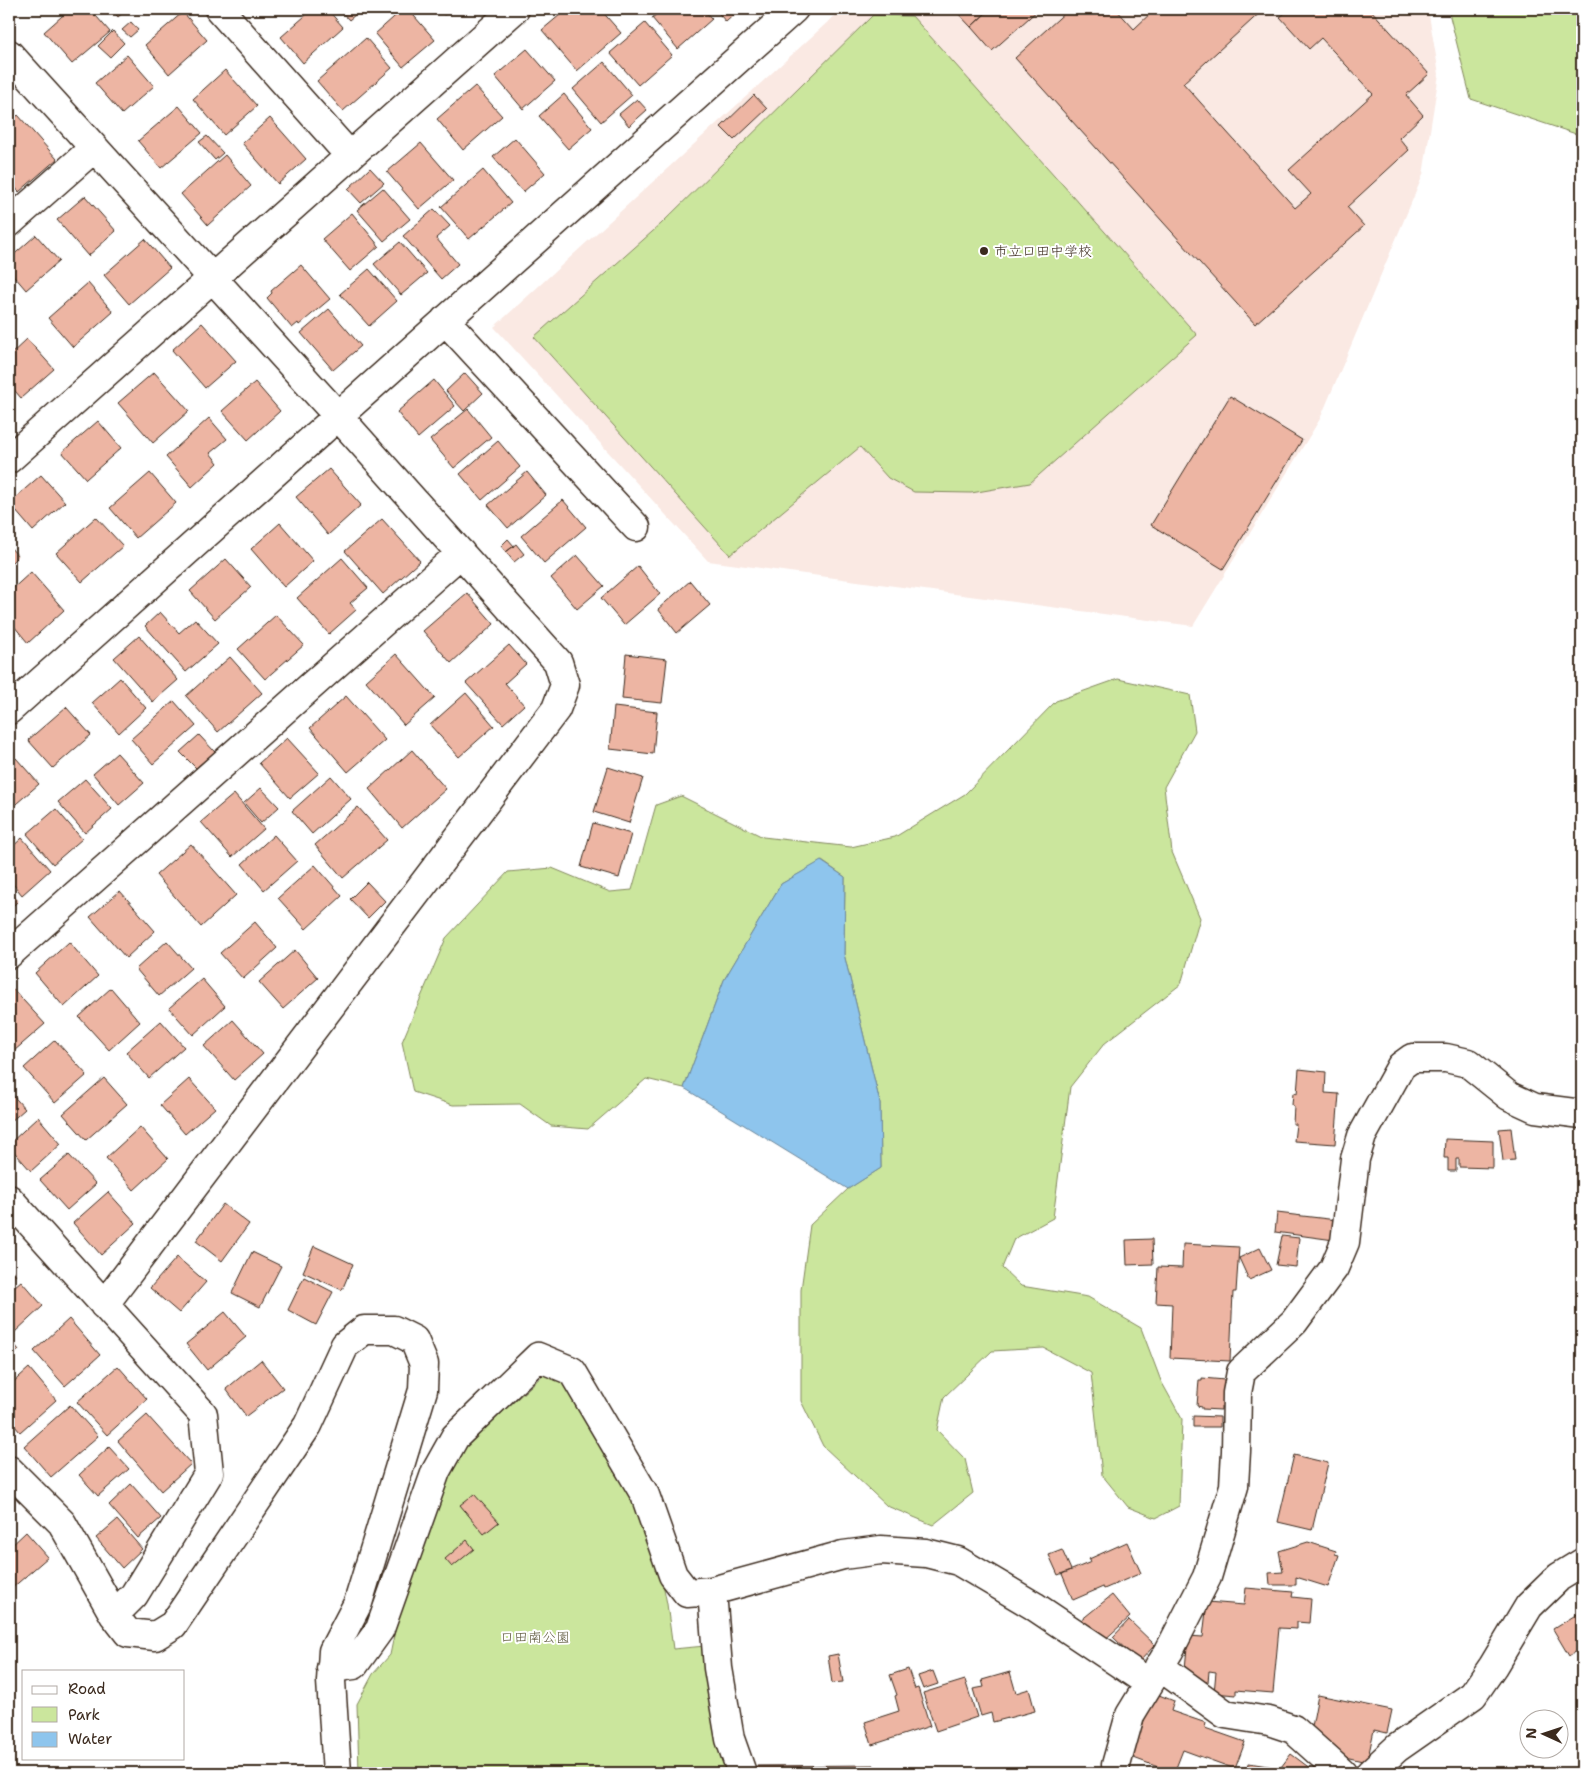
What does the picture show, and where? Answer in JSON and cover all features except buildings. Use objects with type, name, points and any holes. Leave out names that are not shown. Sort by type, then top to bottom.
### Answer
[{"type":"street","points":[[9,459],[515,9]]},
{"type":"street","points":[[9,710],[794,9]]},
{"type":"street","points":[[232,13],[350,156]]},
{"type":"street","points":[[9,54],[338,416],[558,662],[565,685],[556,709],[104,1305]]},
{"type":"street","points":[[9,223],[94,148]]},
{"type":"street","points":[[445,320],[636,527]]},
{"type":"street","points":[[9,954],[461,553]]},
{"type":"street","points":[[1116,1765],[1130,1715],[1207,1577],[1234,1486],[1236,1393],[1241,1372],[1294,1322],[1334,1268],[1345,1242],[1355,1159],[1362,1136],[1401,1066],[1412,1058],[1446,1058],[1468,1064],[1509,1096],[1535,1108],[1582,1114]]},
{"type":"street","points":[[9,1199],[203,1414],[209,1473],[134,1595],[114,1615]]},
{"type":"street","points":[[9,1470],[62,1523],[114,1615],[128,1633],[155,1636],[173,1625],[308,1425],[345,1345],[364,1330],[394,1330],[414,1340],[424,1364],[423,1390],[358,1603],[333,1651],[330,1681],[337,1773]]},
{"type":"street","points":[[331,1668],[354,1666],[380,1629],[436,1470],[455,1437],[538,1358],[572,1371],[645,1495],[673,1575],[687,1593],[712,1591],[844,1555],[881,1550],[926,1553],[958,1561],[1225,1714],[1269,1721],[1293,1729],[1342,1773]]},
{"type":"street","points":[[1370,1773],[1397,1748],[1473,1695],[1494,1666],[1529,1606],[1559,1577],[1582,1563]]},
{"type":"street","points":[[712,1591],[718,1668],[730,1739],[742,1773]]},
{"type":"shaded area","name":"市立口田中学校","points":[[842,9],[1428,9],[1439,74],[1423,175],[1320,419],[1193,626],[708,561],[494,327]]},
{"type":"green space","points":[[1448,9],[1582,9],[1582,136],[1471,99]]},
{"type":"green space","points":[[873,15],[912,16],[1197,335],[1030,483],[971,493],[914,492],[888,478],[860,447],[730,555],[534,337],[661,224]]},
{"type":"green space","points":[[1118,679],[1190,695],[1195,731],[1164,787],[1172,852],[1200,918],[1181,984],[1104,1044],[1070,1087],[1053,1218],[1014,1239],[1002,1268],[1021,1286],[1088,1297],[1141,1328],[1161,1381],[1182,1419],[1179,1506],[1156,1518],[1128,1507],[1102,1475],[1091,1373],[1044,1348],[992,1351],[944,1397],[937,1430],[965,1459],[973,1493],[933,1525],[887,1506],[823,1446],[801,1401],[801,1290],[810,1225],[848,1189],[881,1168],[880,1103],[844,954],[845,877],[822,861],[781,884],[724,980],[684,1088],[646,1079],[588,1129],[551,1126],[520,1104],[453,1105],[413,1092],[402,1042],[446,938],[508,872],[552,868],[610,892],[632,890],[656,805],[681,796],[763,837],[851,847],[895,837],[965,794],[1056,701]]},
{"type":"green space","name":"口田南公園","points":[[544,1374],[567,1378],[634,1497],[660,1568],[673,1649],[705,1646],[730,1773],[359,1773],[357,1704],[373,1674],[390,1655],[397,1621],[448,1468],[465,1447]]},
{"type":"water","points":[[821,861],[845,877],[844,954],[880,1103],[881,1168],[848,1189],[684,1088],[724,980],[781,884]]},
{"type":"place","name":"市立口田中学校","points":[[984,251]]}]
